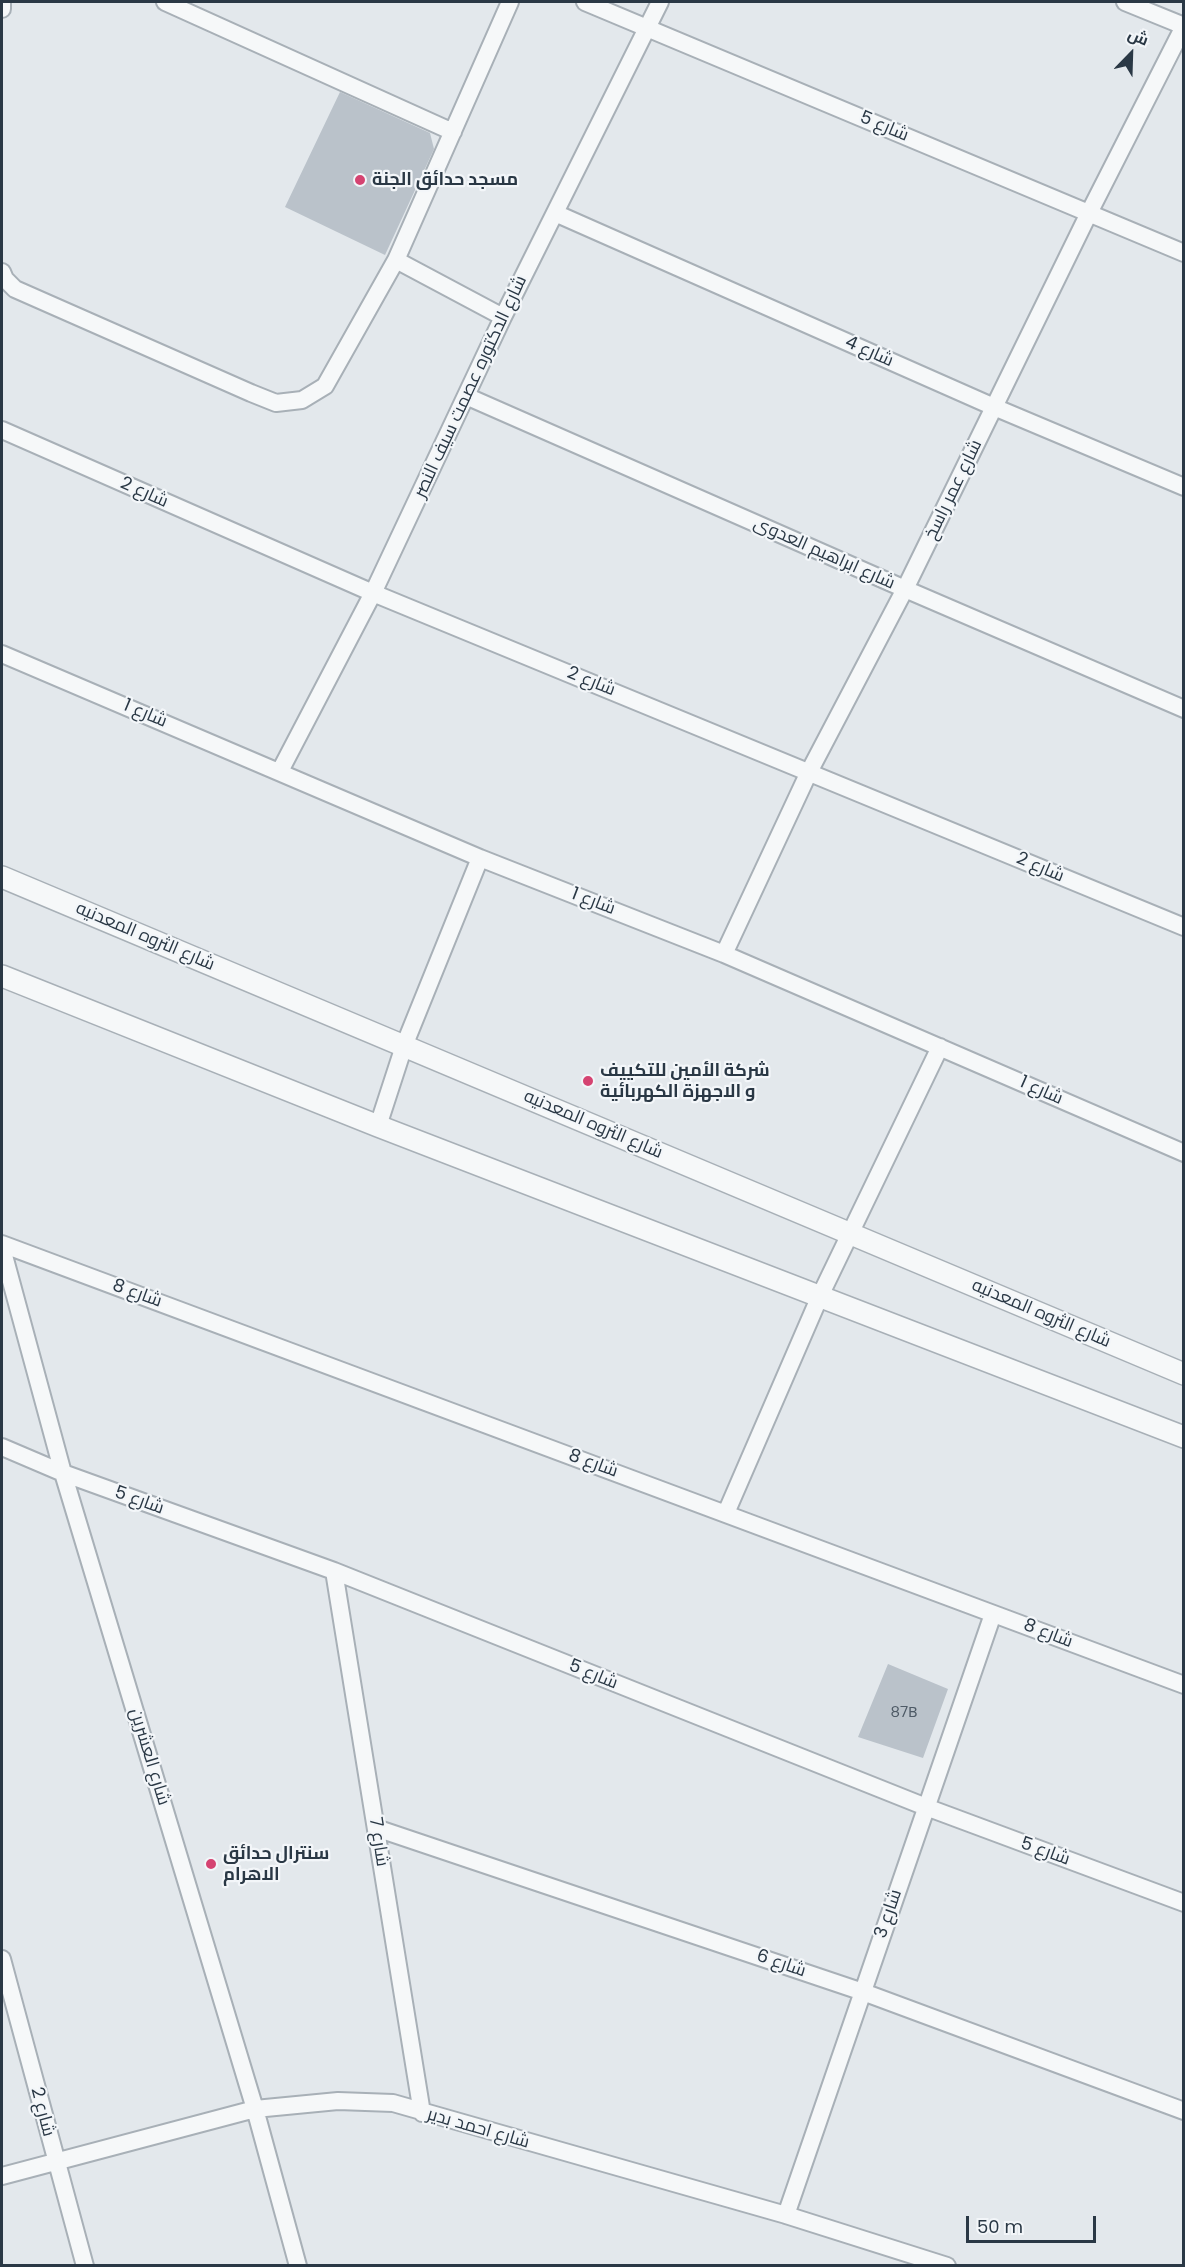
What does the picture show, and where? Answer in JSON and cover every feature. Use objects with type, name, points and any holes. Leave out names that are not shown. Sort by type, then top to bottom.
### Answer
[{"type":"street","points":[[2,2],[2,9]]},
{"type":"street","points":[[165,2],[453,132]]},
{"type":"street","points":[[2,272],[15,290],[276,403],[302,400],[325,386],[396,260],[510,2]]},
{"type":"street","name":"شارع 5","points":[[585,2],[1184,253]]},
{"type":"street","name":"شارع الدكتوره عصمت سيف النصر","points":[[280,771],[373,593],[503,316],[660,2]]},
{"type":"street","points":[[1125,2],[1184,26]]},
{"type":"street","name":"شارع عمر راسخ","points":[[724,954],[809,772],[905,589],[1089,213],[1184,26]]},
{"type":"street","name":"شارع 4","points":[[555,213],[994,407],[1184,487]]},
{"type":"street","points":[[396,260],[503,316]]},
{"type":"street","name":"شارع ابراهيم العدوى","points":[[466,396],[905,589],[1184,708]]},
{"type":"street","name":"شارع 2","points":[[2,430],[373,593],[1184,927]]},
{"type":"street","name":"شارع 1","points":[[2,654],[480,858],[724,954],[1184,1153]]},
{"type":"street","points":[[378,1126],[404,1046],[480,858]]},
{"type":"street","name":"شارع الثروه المعدنيه","points":[[2,878],[1184,1374]]},
{"type":"street","points":[[2,976],[378,1126],[1184,1437]]},
{"type":"street","points":[[726,1513],[820,1296],[940,1047]]},
{"type":"street","name":"شارع 8","points":[[2,1244],[1184,1685]]},
{"type":"street","name":"شارع العشرين","points":[[2,1248],[63,1473],[255,2109],[298,2265]]},
{"type":"street","name":"شارع 5","points":[[2,1448],[63,1473],[334,1571],[926,1808],[1184,1903]]},
{"type":"street","name":"شارع 7","points":[[334,1571],[422,2113]]},
{"type":"street","name":"شارع 3","points":[[786,2215],[993,1614]]},
{"type":"street","name":"شارع 6","points":[[376,1828],[863,1992],[1184,2111]]},
{"type":"street","name":"شارع 2","points":[[2,1959],[85,2265]]},
{"type":"street","name":"شارع احمد بدير","points":[[2,2176],[255,2109],[365,2101],[393,2103],[786,2215],[947,2265]]},
{"type":"building","name":"مسجد حدائق الجنة","points":[[340,92],[430,133],[434,149],[385,255],[285,207]]},
{"type":"building","points":[[888,1664],[948,1689],[923,1758],[858,1737]]},
{"type":"place","name":"مسجد حدائق الجنة","points":[[360,180]]},
{"type":"place","name":"شركة الأمين للتكييف و الاجهزة الكهربائية","points":[[588,1081]]},
{"type":"place","name":"سنترال حدائق الاهرام","points":[[211,1864]]}]
